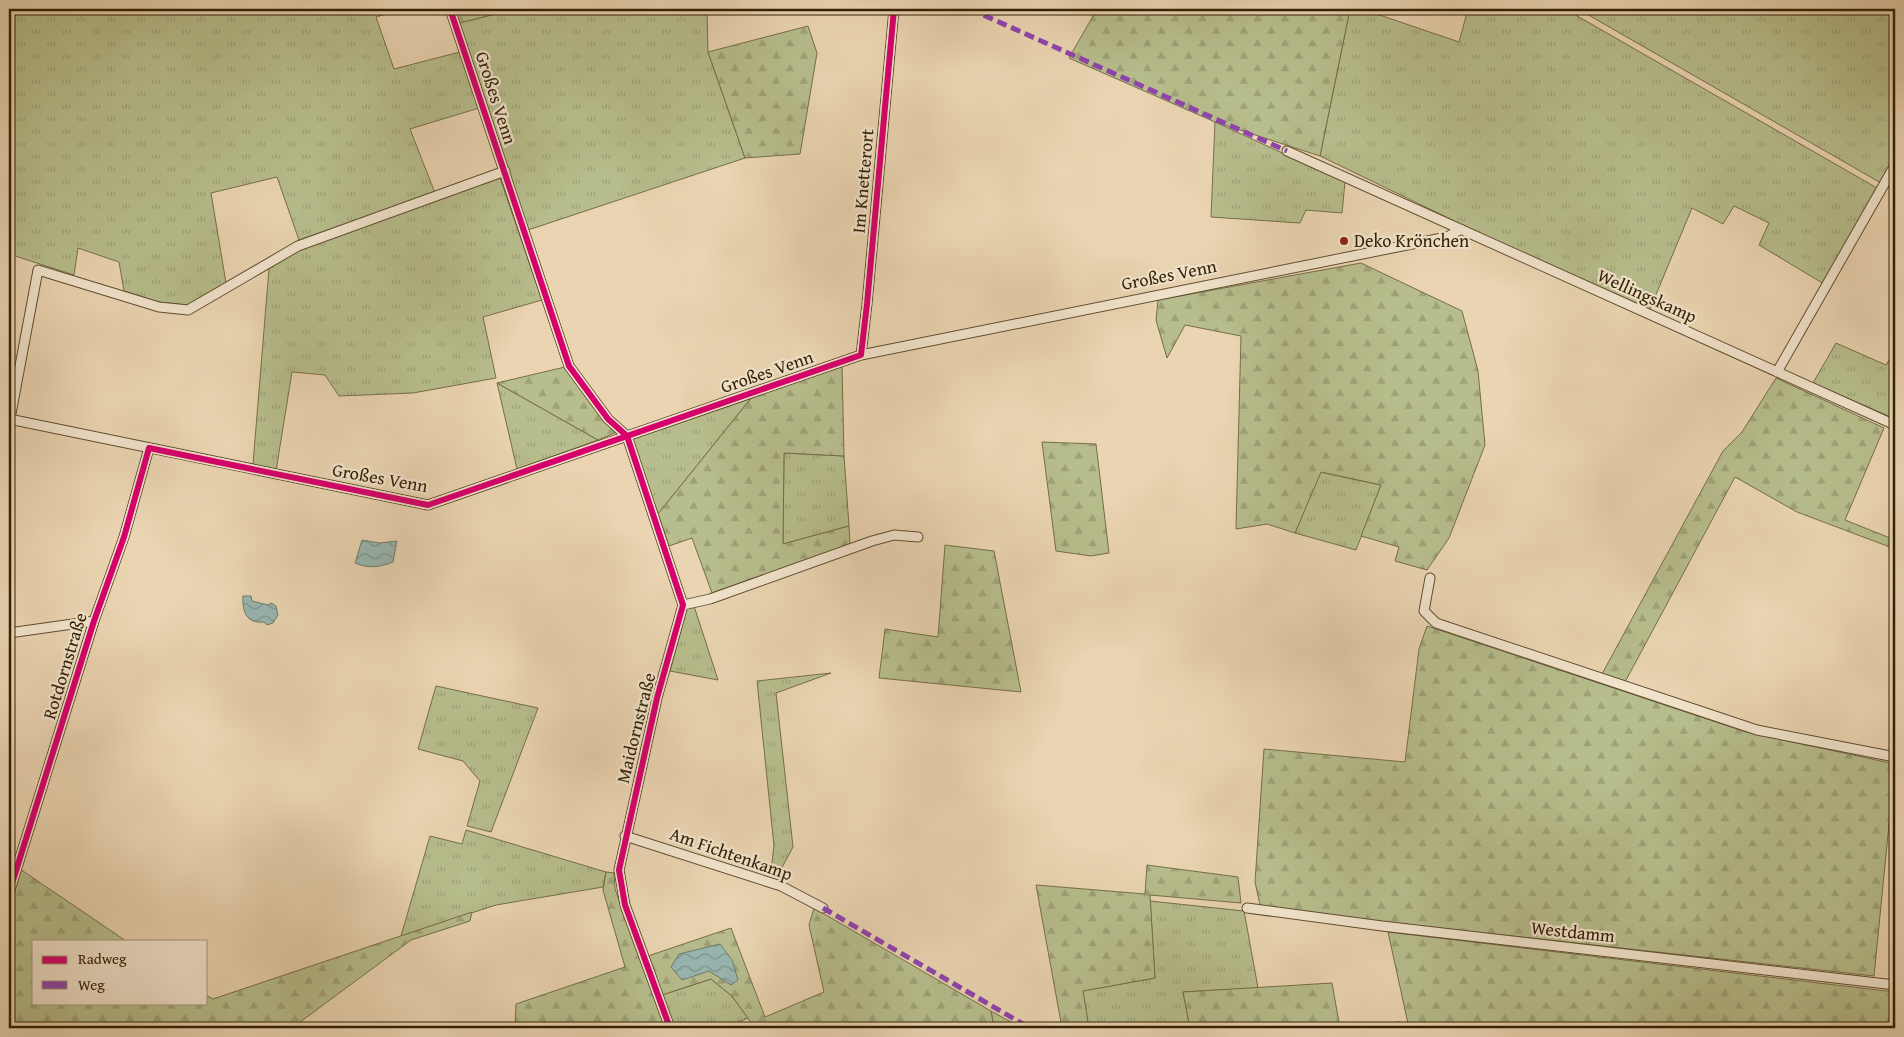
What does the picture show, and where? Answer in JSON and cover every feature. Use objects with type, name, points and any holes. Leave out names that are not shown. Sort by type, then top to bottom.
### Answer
[{"type":"street","name":"Großes Venn","points":[[450,9],[569,366],[608,419],[626,436]]},
{"type":"street","name":"Im Knetterort","points":[[861,355],[894,9]]},
{"type":"street","name":"Wellingskamp","points":[[1287,151],[1895,425]]},
{"type":"street","points":[[1777,372],[1895,165]]},
{"type":"street","name":"Großes Venn","points":[[505,171],[298,246],[188,310],[159,308],[38,270],[9,419],[428,505],[861,355],[1447,238],[1461,229]]},
{"type":"street","points":[[626,436],[683,605],[710,599],[872,541],[894,535],[918,537]]},
{"type":"street","name":"Rotdornstraße","points":[[9,893],[94,622],[124,537],[149,448]]},
{"type":"street","points":[[1430,578],[1424,611],[1436,623],[1757,730],[1895,757]]},
{"type":"street","name":"Maidornstraße","points":[[670,1028],[620,888],[619,870],[625,836],[658,698],[683,605]]},
{"type":"street","points":[[9,633],[94,622]]},
{"type":"street","name":"Am Fichtenkamp","points":[[625,836],[780,886],[823,908]]},
{"type":"street","name":"Westdamm","points":[[1247,908],[1382,926],[1895,985]]},
{"type":"green space","points":[[9,9],[404,9],[376,17],[394,69],[460,52],[479,108],[410,129],[435,193],[299,240],[277,177],[211,193],[226,283],[188,305],[159,302],[124,291],[119,262],[78,248],[74,275],[9,254]]},
{"type":"green space","points":[[453,9],[516,9],[459,23]]},
{"type":"green space","points":[[516,9],[707,9],[708,52],[745,158],[528,230],[459,23]]},
{"type":"green space","points":[[1097,9],[1350,9],[1320,156],[1215,122],[1069,58]]},
{"type":"green space","points":[[1350,9],[1362,9],[1459,42],[1468,9],[1565,9],[1877,188],[1824,284],[1759,245],[1769,223],[1734,206],[1723,224],[1692,208],[1650,309],[1496,241],[1320,156]]},
{"type":"green space","points":[[1578,9],[1884,9],[1895,20],[1895,155],[1881,183]]},
{"type":"green space","points":[[808,26],[817,53],[800,154],[745,158],[708,52]]},
{"type":"green space","points":[[1215,122],[1345,182],[1342,213],[1306,210],[1300,223],[1211,217]]},
{"type":"green space","points":[[500,178],[542,300],[483,317],[496,378],[413,393],[339,396],[325,375],[292,372],[276,471],[253,464],[269,269],[297,250]]},
{"type":"green space","points":[[1361,263],[1462,311],[1478,371],[1485,445],[1449,538],[1427,570],[1395,561],[1399,547],[1361,536],[1381,485],[1321,472],[1295,533],[1267,524],[1236,529],[1241,336],[1185,325],[1167,358],[1156,320],[1158,300]]},
{"type":"green space","points":[[1836,343],[1886,365],[1895,350],[1895,419],[1813,383]]},
{"type":"green space","points":[[842,365],[844,456],[784,453],[783,544],[849,526],[850,545],[712,593],[692,538],[669,546],[658,514],[752,397]]},
{"type":"green space","points":[[565,367],[617,432],[598,440],[497,383]]},
{"type":"green space","points":[[1776,378],[1884,428],[1845,520],[1895,540],[1895,549],[1797,512],[1735,477],[1625,682],[1602,674],[1723,451],[1742,432]]},
{"type":"green space","points":[[497,383],[598,440],[517,469]]},
{"type":"green space","points":[[752,397],[658,514],[631,439]]},
{"type":"green space","points":[[1042,442],[1096,444],[1109,553],[1091,556],[1056,551]]},
{"type":"green space","points":[[784,453],[844,456],[849,526],[783,544]]},
{"type":"green space","points":[[1320,472],[1381,485],[1356,550],[1295,533]]},
{"type":"green space","points":[[945,545],[994,551],[1021,692],[879,678],[885,629],[938,637]]},
{"type":"green space","points":[[694,606],[718,680],[670,671],[687,608]]},
{"type":"green space","points":[[1427,626],[1746,732],[1895,764],[1874,976],[1385,922],[1260,905],[1255,882],[1264,749],[1405,762],[1419,649]]},
{"type":"green space","points":[[831,673],[776,693],[793,847],[779,873],[771,871],[774,846],[757,681]]},
{"type":"green space","points":[[436,686],[538,708],[491,832],[467,826],[480,781],[463,761],[418,749]]},
{"type":"green space","points":[[466,830],[606,872],[603,887],[496,905],[401,936],[430,836],[462,844]]},
{"type":"green space","points":[[1147,865],[1238,877],[1241,903],[1150,895],[1155,978],[1083,991],[1089,1028],[1062,1028],[1036,885],[1145,894]]},
{"type":"green space","points":[[20,869],[125,940],[32,940],[32,1004],[208,1004],[208,996],[213,999],[472,912],[470,921],[411,940],[292,1028],[9,1028],[9,904]]},
{"type":"green space","points":[[606,872],[614,873],[615,889],[666,1028],[515,1028],[516,1004],[625,967],[603,890]]},
{"type":"green space","points":[[1150,901],[1244,911],[1258,988],[1183,992],[1190,1028],[1089,1028],[1082,991],[1155,978]]},
{"type":"green space","points":[[814,908],[991,1011],[994,1028],[787,1028],[752,1024],[732,996],[711,979],[662,995],[648,956],[731,928],[765,1017],[824,992],[809,925]]},
{"type":"green space","points":[[1388,932],[1895,992],[1895,1028],[1409,1028]]},
{"type":"green space","points":[[711,979],[732,996],[748,1018],[724,1028],[674,1028],[662,995]]},
{"type":"green space","points":[[1332,983],[1340,1028],[1190,1028],[1183,992]]},
{"type":"green space","points":[[991,1011],[1022,1028],[994,1028]]},
{"type":"green space","points":[[1400,1022],[1401,1028],[1340,1028]]},
{"type":"water","points":[[362,540],[380,543],[397,541],[393,562],[374,567],[355,563]]},
{"type":"water","points":[[243,596],[251,596],[252,601],[268,605],[271,603],[276,606],[278,615],[273,623],[267,625],[264,622],[250,619],[243,607]]},
{"type":"water","points":[[720,944],[732,960],[738,980],[731,985],[709,971],[682,980],[671,967],[679,954]]},
{"type":"marked path","points":[[970,9],[1287,151]]},
{"type":"marked path","points":[[823,908],[1030,1028]]},
{"type":"cycle path","points":[[450,9],[569,366],[608,419],[627,436],[683,605],[657,698],[619,870],[625,905],[670,1028]]},
{"type":"cycle path","points":[[9,893],[94,621],[124,537],[149,448],[428,505],[861,355],[894,9]]},
{"type":"place","name":"Deko Krönchen","points":[[1344,241]]}]
